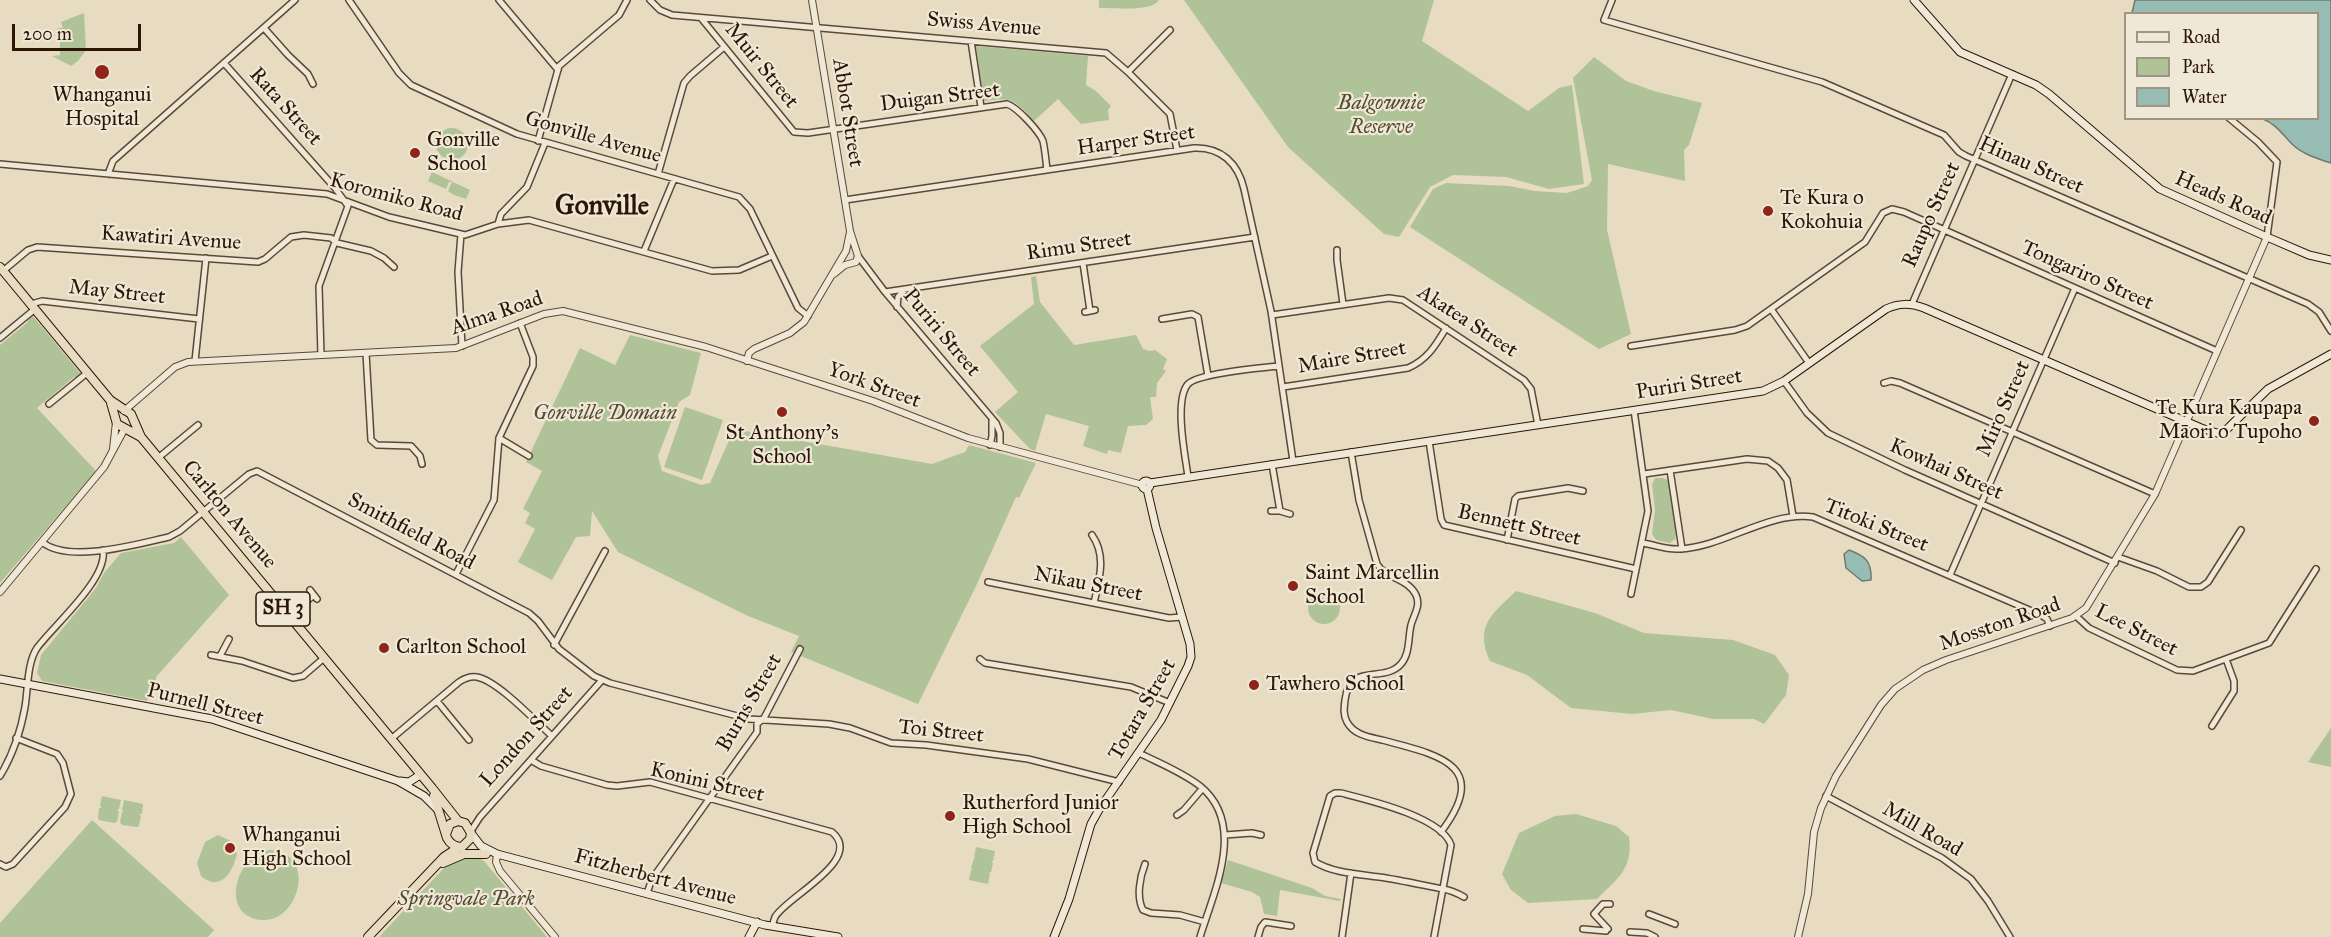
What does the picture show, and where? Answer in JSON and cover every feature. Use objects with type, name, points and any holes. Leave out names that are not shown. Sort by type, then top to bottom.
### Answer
[{"type":"highway","points":[[2,269],[110,400],[124,411],[129,412],[133,418],[126,428]]},
{"type":"highway","points":[[110,400],[116,419]]},
{"type":"highway","points":[[116,419],[119,412],[124,411]]},
{"type":"highway","name":"Carlton Avenue","points":[[133,418],[141,437],[460,822]]},
{"type":"highway","name":"SH 3","points":[[116,419],[119,426],[126,428]]},
{"type":"highway","name":"Carlton Avenue","points":[[126,428],[141,437]]},
{"type":"highway","name":"Carlton Avenue","points":[[427,783],[440,813],[446,836]]},
{"type":"highway","points":[[433,870],[444,848],[450,824],[460,822]]},
{"type":"highway","name":"SH 3","points":[[460,822],[468,826],[471,832]]},
{"type":"highway","points":[[368,937],[444,856],[468,842],[471,832]]},
{"type":"highway","points":[[446,836],[452,844],[460,847]]},
{"type":"highway","points":[[433,870],[464,854],[486,854]]},
{"type":"main road","name":"Heads Road","points":[[1914,0],[1960,52],[2012,74],[2049,94],[2160,189],[2309,255],[2331,261]]},
{"type":"main road","name":"Puriri Street","points":[[1147,486],[1188,476],[1763,391],[1784,381],[1886,309],[1900,304],[1912,304]]},
{"type":"main road","points":[[1912,304],[2212,433],[2225,431],[2268,389],[2331,354]]},
{"type":"main road","name":"Totara Street","points":[[1054,937],[1067,905],[1091,824],[1170,703],[1191,657],[1191,649],[1158,538],[1147,486]]},
{"type":"main road","name":"Purnell Street","points":[[0,679],[212,719],[398,781],[425,797],[440,813]]},
{"type":"main road","points":[[398,781],[409,782],[420,775]]},
{"type":"main road","name":"Fitzherbert Avenue","points":[[471,832],[481,846],[497,854],[772,926],[838,937]]},
{"type":"main road","points":[[460,847],[486,854],[497,854]]},
{"type":"main road","points":[[749,937],[757,922]]},
{"type":"street","points":[[108,174],[113,161],[295,0]]},
{"type":"street","name":"Gonville Avenue","points":[[349,0],[407,82],[513,132],[538,141],[733,195],[744,201],[798,309],[808,316]]},
{"type":"street","points":[[500,0],[558,70]]},
{"type":"street","points":[[538,141],[558,70],[563,62],[619,15],[627,0]]},
{"type":"street","name":"Swiss Avenue","points":[[650,0],[663,12],[672,15],[1101,52],[1110,56],[1128,72],[1170,114],[1177,150]]},
{"type":"street","name":"Abbot Street","points":[[812,0],[850,231],[858,255]]},
{"type":"street","name":"Hinau Street","points":[[1612,0],[1604,20],[1822,82],[1944,135],[1959,152],[2314,308],[2323,317],[2331,331]]},
{"type":"street","name":"Muir Street","points":[[700,18],[794,132],[808,133],[833,129]]},
{"type":"street","points":[[264,28],[308,74],[313,84]]},
{"type":"street","points":[[1128,72],[1170,30]]},
{"type":"street","points":[[971,41],[981,107]]},
{"type":"street","points":[[658,174],[684,83],[724,47]]},
{"type":"street","name":"Rata Street","points":[[224,63],[345,201]]},
{"type":"street","name":"Raupo Street","points":[[1912,304],[2012,74]]},
{"type":"street","name":"Duigan Street","points":[[833,129],[1007,104],[1016,109],[1042,140],[1047,170]]},
{"type":"street","points":[[2232,120],[2259,142],[2277,162],[2267,237]]},
{"type":"street","points":[[498,224],[501,214],[527,187],[545,143]]},
{"type":"street","name":"Harper Street","points":[[845,201],[1177,150],[1212,149],[1224,155],[1234,164],[1242,180],[1256,237],[1272,315],[1293,461]]},
{"type":"street","name":"Koromiko Road","points":[[0,164],[327,194],[389,217],[461,234],[521,220],[538,221],[712,270],[739,270],[772,256]]},
{"type":"street","points":[[644,251],[674,179]]},
{"type":"street","points":[[321,355],[319,286],[348,206],[345,201]]},
{"type":"street","name":"Tongariro Street","points":[[1772,309],[1865,242],[1873,233],[1880,216],[1888,209],[1904,212],[2217,351]]},
{"type":"street","name":"Abbot Street","points":[[844,254],[850,231]]},
{"type":"street","points":[[461,234],[458,272],[462,346]]},
{"type":"street","name":"Kawatiri Avenue","points":[[2,269],[28,250],[37,247],[261,261],[291,237],[298,235],[331,238],[334,241],[371,251],[384,258],[393,267]]},
{"type":"street","name":"Rimu Street","points":[[885,292],[1256,237]]},
{"type":"street","name":"Mosston Road","points":[[1798,937],[1808,894],[1814,832],[1826,796],[1866,726],[1881,705],[1907,679],[1946,660],[2076,616],[2090,603],[2155,494],[2267,237]]},
{"type":"street","points":[[747,361],[751,351],[794,331],[808,316],[844,254],[852,249],[858,255],[851,264],[834,274]]},
{"type":"street","points":[[1337,250],[1343,304]]},
{"type":"street","points":[[844,254],[851,264],[865,267]]},
{"type":"street","name":"Puriri Street","points":[[858,255],[897,307],[999,428],[1000,447]]},
{"type":"street","points":[[195,361],[206,258]]},
{"type":"street","points":[[1083,263],[1090,311]]},
{"type":"street","name":"Miro Street","points":[[1950,575],[2075,288]]},
{"type":"street","points":[[897,307],[898,297],[906,289]]},
{"type":"street","name":"Akatea Street","points":[[1272,315],[1398,298],[1529,384],[1538,424]]},
{"type":"street","name":"May Street","points":[[33,306],[42,301],[199,319]]},
{"type":"street","points":[[0,338],[33,306]]},
{"type":"street","points":[[1631,346],[1743,328],[1772,309],[1809,363]]},
{"type":"street","name":"Alma Road","points":[[124,411],[175,367],[195,361],[462,346],[543,314],[563,311],[696,345],[747,361]]},
{"type":"street","points":[[1162,319],[1192,314],[1198,317],[1208,376]]},
{"type":"street","points":[[456,574],[494,500],[499,438],[534,364],[520,323]]},
{"type":"street","name":"Maire Street","points":[[1282,387],[1408,368],[1420,362],[1430,353],[1446,328]]},
{"type":"street","points":[[366,353],[371,440],[377,445],[411,446],[420,456],[422,464]]},
{"type":"street","name":"York Street","points":[[747,361],[873,401],[990,445]]},
{"type":"street","points":[[1188,476],[1181,399],[1191,381],[1208,376],[1279,366]]},
{"type":"street","points":[[49,405],[87,372]]},
{"type":"street","name":"Kowhai Street","points":[[1784,381],[1807,413],[1828,434],[1981,503],[2116,560],[2157,571],[2189,587],[2201,587],[2208,582],[2241,530]]},
{"type":"street","points":[[1884,383],[1891,381],[1900,383],[2155,494]]},
{"type":"street","points":[[133,418],[136,401]]},
{"type":"street","points":[[1631,594],[1648,511],[1634,410]]},
{"type":"street","points":[[114,449],[116,419]]},
{"type":"street","points":[[990,445],[992,420]]},
{"type":"street","points":[[158,458],[198,426]]},
{"type":"street","points":[[0,592],[104,468],[126,428]]},
{"type":"street","points":[[2183,431],[2201,428]]},
{"type":"street","points":[[499,438],[529,456]]},
{"type":"street","name":"Bennett Street","points":[[1430,441],[1441,519],[1444,525],[1636,569]]},
{"type":"street","name":"Puriri Street","points":[[990,445],[1147,486]]},
{"type":"street","points":[[1351,452],[1359,500],[1377,564],[1383,572],[1413,589],[1418,605],[1405,658],[1392,670],[1364,675],[1354,680],[1346,694],[1344,716],[1347,723],[1357,733],[1408,747],[1448,763],[1456,769],[1462,781],[1462,792],[1441,832]]},
{"type":"street","points":[[1644,474],[1747,459],[1768,461],[1778,468],[1787,480],[1793,516]]},
{"type":"street","points":[[1272,464],[1280,511]]},
{"type":"street","points":[[1670,470],[1682,549]]},
{"type":"street","name":"Smithfield Road","points":[[42,542],[52,549],[83,552],[169,537],[249,474],[257,471],[534,617],[554,645],[602,681],[760,721]]},
{"type":"street","points":[[1508,540],[1515,500],[1518,496],[1568,488],[1582,491]]},
{"type":"street","points":[[1272,511],[1290,514]]},
{"type":"street","name":"Titoki Street","points":[[1643,543],[1670,549],[1682,549],[1793,516],[1813,517],[1826,520],[2041,615],[2050,626]]},
{"type":"street","points":[[1092,535],[1097,542],[1102,567],[1094,603]]},
{"type":"street","points":[[0,776],[16,738],[37,648],[89,586],[101,566],[104,557],[103,550]]},
{"type":"street","points":[[554,645],[605,552]]},
{"type":"street","name":"Lee Street","points":[[2076,616],[2089,628],[2184,672],[2193,671],[2269,643],[2316,569]]},
{"type":"street","name":"Nikau Street","points":[[988,582],[1169,618],[1182,617]]},
{"type":"street","points":[[289,616],[314,595]]},
{"type":"street","points":[[220,656],[230,639]]},
{"type":"street","name":"Burns Street","points":[[647,893],[652,879],[755,734],[800,649]]},
{"type":"street","points":[[211,655],[293,678],[303,675],[324,658]]},
{"type":"street","points":[[980,659],[985,663],[1131,687],[1170,703]]},
{"type":"street","points":[[2212,726],[2234,691],[2234,681],[2226,659]]},
{"type":"street","points":[[391,739],[463,679],[472,677],[482,678],[512,699],[552,736]]},
{"type":"street","name":"London Street","points":[[471,832],[480,817],[602,681]]},
{"type":"street","points":[[437,701],[469,740]]},
{"type":"street","name":"Toi Street","points":[[760,721],[829,724],[850,728],[891,743],[926,745],[1028,759],[1119,782]]},
{"type":"street","points":[[0,864],[6,867],[13,864],[65,807],[71,794],[60,758],[52,751],[16,738]]},
{"type":"street","points":[[1139,753],[1203,789],[1216,805],[1222,819],[1225,835],[1223,858],[1200,937]]},
{"type":"street","name":"Konini Street","points":[[531,760],[541,766],[607,785],[650,782],[832,832],[839,838],[838,854],[823,876],[776,915],[772,926]]},
{"type":"street","points":[[1177,815],[1203,789]]},
{"type":"street","points":[[1434,937],[1443,889],[1451,845],[1441,832],[1402,810],[1341,793],[1332,794],[1312,857],[1318,864],[1351,873],[1443,889],[1464,897]]},
{"type":"street","name":"Mill Road","points":[[1826,796],[1942,858],[1971,879],[1988,901],[2010,937]]},
{"type":"street","name":"London Street","points":[[460,822],[472,821],[480,817]]},
{"type":"street","points":[[1225,835],[1252,833],[1261,835]]},
{"type":"street","points":[[497,854],[496,863],[500,870],[555,937]]},
{"type":"street","points":[[1145,864],[1142,873],[1140,902],[1143,909],[1151,913],[1180,915],[1204,922]]},
{"type":"street","points":[[1342,937],[1351,873]]},
{"type":"street","points":[[1583,929],[1607,930],[1594,914],[1603,904],[1610,904]]},
{"type":"street","points":[[1649,914],[1675,924]]},
{"type":"street","points":[[1258,937],[1261,927],[1266,922],[1291,926]]},
{"type":"street","points":[[1634,931],[1650,933],[1655,937]]},
{"type":"green space","points":[[1099,0],[1159,0],[1155,4],[1141,8],[1122,9],[1099,8]]},
{"type":"green space","name":"Balgownie Reserve","points":[[1184,0],[1434,0],[1422,41],[1528,111],[1559,88],[1572,85],[1584,184],[1549,189],[1506,177],[1453,175],[1430,187],[1399,237],[1384,234],[1288,147]]},
{"type":"green space","points":[[84,13],[86,50],[71,66],[52,56],[60,55],[60,31],[57,31],[58,28],[63,28],[61,22]]},
{"type":"green space","points":[[976,46],[1088,56],[1086,85],[1096,91],[1111,106],[1108,110],[1109,120],[1081,124],[1058,99],[1034,121],[1022,108],[1008,100],[984,101]]},
{"type":"green space","points":[[1594,57],[1626,81],[1654,91],[1702,103],[1689,145],[1684,150],[1685,181],[1608,164],[1607,230],[1631,334],[1599,349],[1410,227],[1433,189],[1446,183],[1509,186],[1535,191],[1567,193],[1588,186],[1592,180],[1573,78]]},
{"type":"green space","points":[[452,128],[464,132],[468,144],[464,156],[452,160],[440,156],[436,144],[440,132]]},
{"type":"green space","points":[[432,172],[470,190],[466,199],[448,191],[452,182],[449,182],[446,189],[428,181]]},
{"type":"green space","points":[[1036,276],[1040,302],[1074,345],[1136,335],[1143,349],[1155,350],[1167,359],[1163,369],[1166,371],[1157,383],[1156,397],[1150,397],[1153,419],[1146,425],[1128,426],[1121,453],[1108,450],[1107,454],[1083,446],[1089,426],[1046,414],[1035,451],[1030,449],[995,412],[1018,392],[980,346],[1034,304],[1031,277]]},
{"type":"green space","points":[[32,315],[81,374],[77,379],[74,377],[37,408],[96,471],[0,583],[0,345],[28,322],[27,318]]},
{"type":"green space","name":"Gonville Domain","points":[[630,335],[701,353],[690,395],[679,402],[658,456],[662,471],[701,485],[710,483],[734,429],[932,464],[965,452],[969,445],[1036,463],[1019,498],[1016,497],[976,586],[918,704],[791,652],[799,636],[748,616],[618,552],[592,511],[590,536],[576,537],[552,580],[518,562],[535,529],[525,523],[530,513],[523,509],[542,471],[526,462],[580,348],[615,365]]},
{"type":"green space","points":[[685,407],[723,420],[702,480],[664,467]]},
{"type":"green space","points":[[1655,478],[1668,480],[1676,534],[1675,539],[1670,543],[1656,540],[1652,534],[1655,510],[1652,484]]},
{"type":"green space","points":[[181,537],[229,595],[157,676],[147,701],[42,681],[37,673],[41,655],[96,588],[104,573],[121,553],[174,543]]},
{"type":"green space","points":[[1516,591],[1595,613],[1644,633],[1733,640],[1775,655],[1789,675],[1786,695],[1764,724],[1754,719],[1713,719],[1671,710],[1632,714],[1571,708],[1527,675],[1490,661],[1484,639],[1485,630],[1493,614]]},
{"type":"green space","points":[[1324,592],[1335,597],[1340,608],[1335,619],[1324,624],[1313,619],[1308,608],[1313,597]]},
{"type":"green space","points":[[2331,728],[2331,767],[2308,762]]},
{"type":"green space","points":[[102,796],[121,800],[119,809],[117,809],[119,812],[117,822],[99,820]]},
{"type":"green space","points":[[124,800],[143,804],[142,814],[139,814],[141,816],[139,826],[122,825],[120,822],[122,812],[124,812],[122,810]]},
{"type":"green space","points":[[1576,814],[1616,826],[1629,837],[1630,848],[1626,865],[1617,879],[1597,899],[1528,903],[1511,890],[1502,874],[1519,833],[1555,816]]},
{"type":"green space","points":[[92,820],[214,930],[208,937],[0,937],[0,923]]},
{"type":"green space","points":[[218,835],[231,841],[237,854],[225,878],[214,882],[201,876],[197,863],[205,842]]},
{"type":"green space","points":[[976,847],[995,851],[993,861],[991,861],[993,863],[991,872],[989,872],[988,884],[969,880],[976,857],[974,857]]},
{"type":"green space","points":[[270,850],[285,854],[294,862],[298,874],[298,887],[294,900],[286,910],[276,918],[263,920],[249,917],[240,909],[236,898],[237,886],[240,874],[248,863],[258,854]]},
{"type":"green space","name":"Springvale Park","points":[[477,857],[484,861],[547,937],[379,937],[444,868],[458,860]]},
{"type":"green space","points":[[1228,860],[1312,888],[1325,896],[1341,899],[1340,901],[1280,890],[1277,916],[1264,914],[1260,897],[1252,892],[1221,883]]},
{"type":"water","points":[[2135,0],[2331,0],[2331,163],[2300,151],[2275,126],[2266,120],[2319,120],[2319,12],[2132,12]]},
{"type":"water","points":[[1849,550],[1869,564],[1871,580],[1862,581],[1846,568],[1844,554]]},
{"type":"place","name":"Whanganui Hospital","points":[[102,72]]},
{"type":"place","name":"Gonville School","points":[[415,153]]},
{"type":"place","name":"Te Kura o Kokohuia","points":[[1768,211]]},
{"type":"place","name":"St Anthony's School","points":[[782,412]]},
{"type":"place","name":"Te Kura Kaupapa Māori o Tupoho","points":[[2314,421]]},
{"type":"place","name":"Saint Marcellin School","points":[[1293,586]]},
{"type":"place","name":"Carlton School","points":[[384,648]]},
{"type":"place","name":"Tawhero School","points":[[1254,685]]},
{"type":"place","name":"Rutherford Junior High School","points":[[950,816]]},
{"type":"place","name":"Whanganui High School","points":[[230,848]]},
{"type":"district","name":"Gonville","points":[[602,207]]}]
